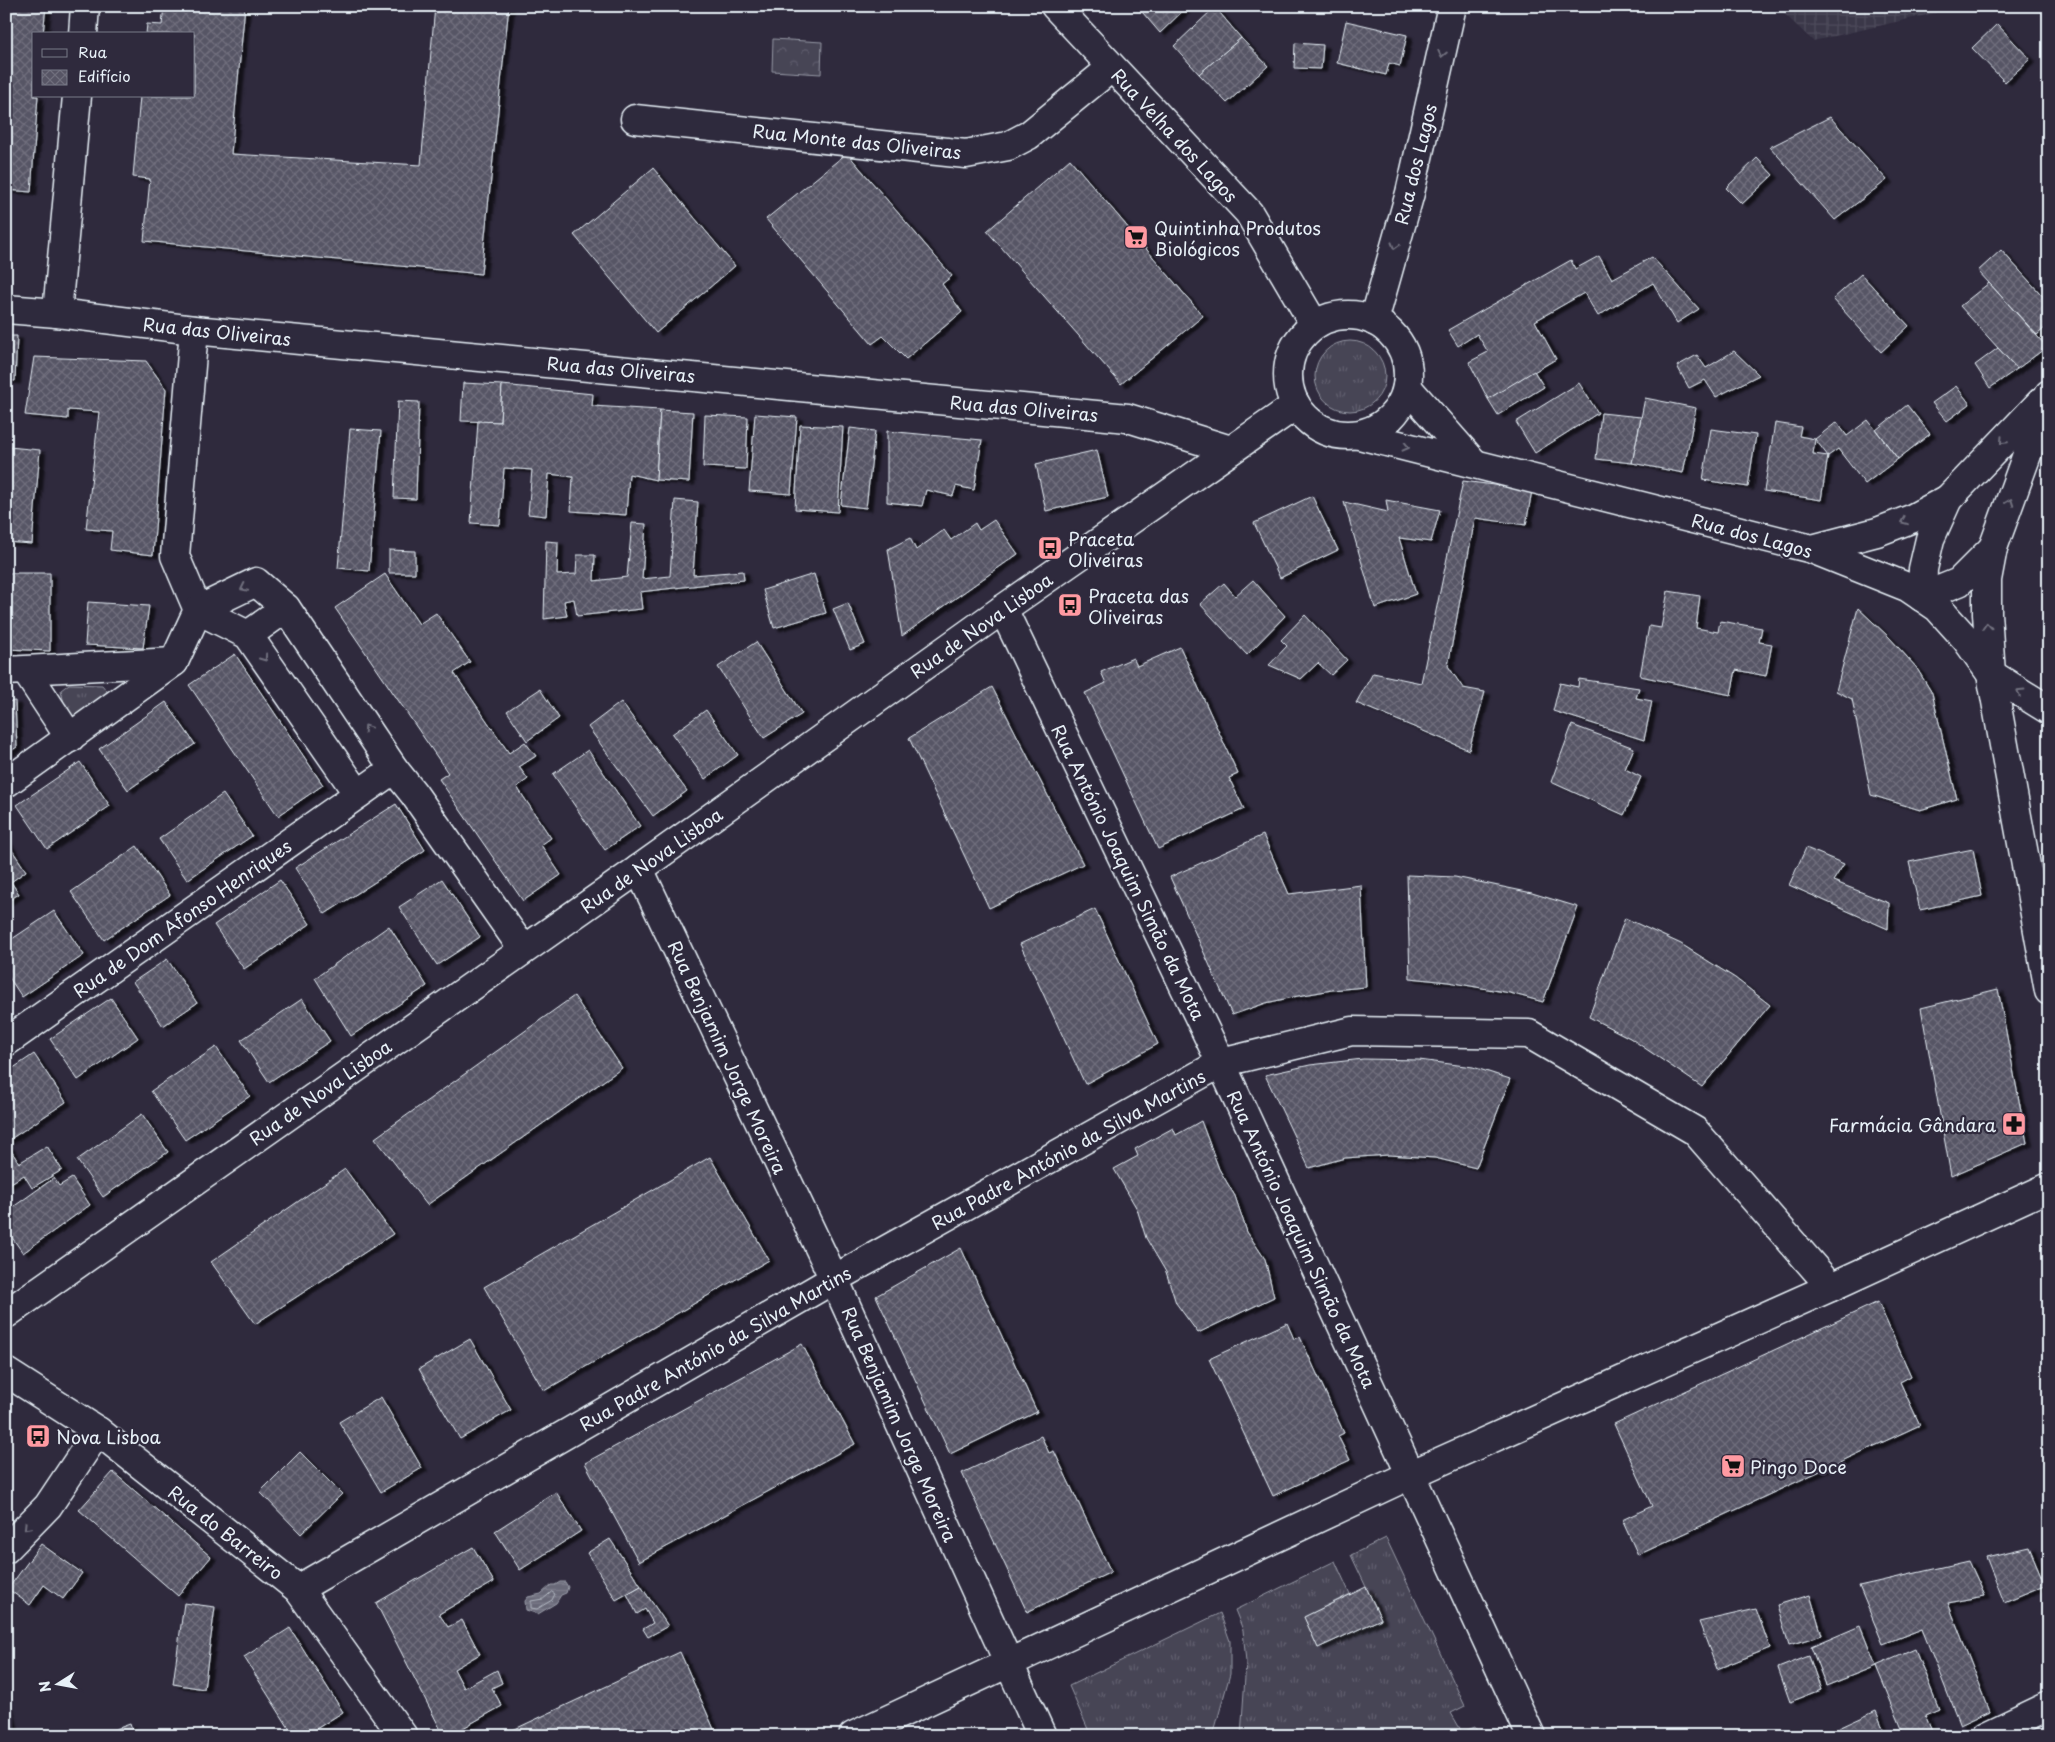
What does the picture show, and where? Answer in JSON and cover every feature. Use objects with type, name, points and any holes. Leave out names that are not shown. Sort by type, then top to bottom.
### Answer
[{"type":"street","points":[[83,32],[85,6]]},
{"type":"street","name":"Rua Velha dos Lagos","points":[[1055,6],[1111,68],[1249,213],[1314,324]]},
{"type":"street","name":"Rua dos Lagos","points":[[1374,321],[1410,193],[1452,6]]},
{"type":"street","name":"Rua Monte das Oliveiras","points":[[635,119],[966,154],[1008,146],[1029,135],[1111,68]]},
{"type":"street","points":[[58,313],[77,98]]},
{"type":"street","name":"Rua das Oliveiras","points":[[6,309],[58,313],[194,330],[1128,418],[1231,450]]},
{"type":"street","points":[[1336,315],[1360,315],[1374,321],[1382,324],[1399,341],[1407,363],[1408,387],[1398,409],[1381,426],[1359,435],[1335,435],[1314,426],[1296,405],[1288,386],[1288,363],[1297,340],[1314,324],[1336,315]]},
{"type":"street","points":[[194,330],[175,556],[198,610],[248,635],[358,794]]},
{"type":"street","points":[[1408,387],[1474,463]]},
{"type":"street","points":[[1812,549],[1877,532],[1910,519],[1948,499],[2049,393]]},
{"type":"street","points":[[2049,393],[1993,548],[1988,580],[1986,613],[1991,674],[2049,991]]},
{"type":"street","name":"Rua de Nova Lisboa","points":[[6,1314],[639,869],[1003,609],[1296,405]]},
{"type":"street","name":"Rua dos Lagos","points":[[1359,435],[1812,549],[1907,587],[1938,608],[1961,633],[1991,674]]},
{"type":"street","points":[[1948,499],[1930,539],[1923,569],[1922,597],[1959,582],[1993,548]]},
{"type":"street","points":[[6,783],[174,662],[198,610],[256,582],[286,608],[394,769],[414,794],[523,949]]},
{"type":"street","points":[[248,635],[286,608]]},
{"type":"street","name":"Rua António Joaquim Simão da Mota","points":[[1003,609],[1221,1063],[1531,1736]]},
{"type":"street","points":[[16,671],[174,662]]},
{"type":"street","points":[[16,671],[70,738]]},
{"type":"street","points":[[1991,674],[2049,710]]},
{"type":"street","name":"Rua de Dom Afonso Henriques","points":[[6,1042],[394,769]]},
{"type":"street","name":"Rua Benjamim Jorge Moreira","points":[[639,869],[834,1279],[1042,1736]]},
{"type":"street","name":"Rua Padre António da Silva Martins","points":[[298,1589],[834,1279],[1221,1063],[1352,1031],[1529,1034],[1695,1131],[1831,1288]]},
{"type":"street","points":[[853,1736],[1410,1475],[1831,1288],[2049,1187]]},
{"type":"street","name":"Rua do Barreiro","points":[[6,1372],[98,1431],[298,1589],[403,1736]]},
{"type":"street","points":[[6,1549],[48,1506],[98,1431]]},
{"type":"street","points":[[1986,1736],[2049,1706]]},
{"type":"shaded area","points":[[1776,6],[1945,6],[1935,13],[1813,41]]},
{"type":"green space","points":[[773,39],[822,42],[821,74],[772,71]]},
{"type":"green space","points":[[1350,341],[1363,344],[1375,351],[1382,363],[1385,376],[1382,389],[1375,401],[1363,408],[1350,411],[1337,408],[1325,401],[1318,389],[1315,376],[1318,363],[1325,351],[1337,344]]},
{"type":"green space","points":[[69,684],[102,685],[107,691],[105,696],[77,716],[70,716],[65,708],[61,690]]},
{"type":"green space","points":[[1386,1538],[1465,1706],[1451,1713],[1462,1732],[1475,1727],[1479,1736],[1241,1736],[1246,1662],[1243,1630],[1235,1610],[1335,1561],[1350,1594],[1304,1617],[1318,1648],[1381,1619],[1351,1555]]},
{"type":"green space","points":[[1220,1613],[1230,1641],[1230,1674],[1214,1732],[1215,1736],[1091,1736],[1069,1686]]},
{"type":"water","points":[[565,1582],[568,1587],[566,1593],[561,1595],[556,1603],[538,1614],[526,1610],[525,1601],[528,1597],[541,1594],[551,1585]]},
{"type":"building","points":[[6,6],[46,6],[43,32],[32,32],[32,98],[38,98],[31,192],[6,190]]},
{"type":"building","points":[[164,6],[245,6],[231,154],[421,165],[435,6],[509,6],[481,274],[144,241],[150,179],[133,177],[140,98],[195,98],[195,32],[146,32],[147,24],[162,25]]},
{"type":"building","points":[[1137,6],[1188,6],[1160,33]]},
{"type":"building","points":[[1215,7],[1241,38],[1199,74],[1174,46]]},
{"type":"building","points":[[1346,21],[1407,35],[1400,66],[1389,63],[1386,75],[1337,63]]},
{"type":"building","points":[[1997,24],[2030,59],[2005,82],[1972,48]]},
{"type":"building","points":[[1241,38],[1268,66],[1227,103],[1199,74]]},
{"type":"building","points":[[1295,43],[1323,45],[1321,69],[1294,68]]},
{"type":"building","points":[[1830,117],[1887,180],[1835,220],[1770,147]]},
{"type":"building","points":[[847,153],[952,276],[942,284],[962,312],[906,359],[883,336],[872,344],[766,219]]},
{"type":"building","points":[[1757,158],[1773,175],[1742,204],[1726,188]]},
{"type":"building","points":[[1070,159],[1203,316],[1121,384],[987,231]]},
{"type":"building","points":[[653,168],[735,266],[656,333],[574,235]]},
{"type":"building","points":[[2001,250],[2049,303],[2049,324],[2037,335],[1978,271]]},
{"type":"building","points":[[1599,256],[1612,279],[1652,257],[1699,309],[1677,323],[1653,283],[1598,316],[1584,293],[1535,321],[1556,359],[1488,399],[1469,362],[1488,352],[1477,334],[1458,346],[1448,330],[1571,260],[1575,269]]},
{"type":"building","points":[[1861,274],[1909,326],[1881,352],[1833,299]]},
{"type":"building","points":[[1989,283],[2047,347],[2017,369],[1960,306]]},
{"type":"building","points":[[6,336],[17,336],[15,381],[6,380]]},
{"type":"building","points":[[1998,348],[2017,369],[1990,388],[1975,365]]},
{"type":"building","points":[[1734,351],[1759,375],[1716,397],[1705,380],[1689,388],[1677,366],[1697,355],[1706,368]]},
{"type":"building","points":[[34,357],[146,361],[166,389],[153,555],[110,550],[112,531],[86,529],[99,412],[68,410],[68,419],[25,415]]},
{"type":"building","points":[[1534,371],[1544,387],[1498,415],[1488,399]]},
{"type":"building","points":[[463,383],[502,385],[500,422],[461,421]]},
{"type":"building","points":[[1579,383],[1598,413],[1535,453],[1516,422]]},
{"type":"building","points":[[502,385],[593,394],[592,406],[660,410],[656,480],[629,474],[626,515],[571,511],[573,477],[549,474],[546,516],[528,514],[532,470],[504,468],[500,525],[471,523],[478,421],[500,422]]},
{"type":"building","points":[[1956,386],[1970,404],[1947,421],[1932,403]]},
{"type":"building","points":[[1645,398],[1696,408],[1683,473],[1632,463]]},
{"type":"building","points":[[398,401],[419,402],[416,499],[394,498]]},
{"type":"building","points":[[1907,405],[1930,434],[1898,459],[1876,430]]},
{"type":"building","points":[[660,410],[693,412],[689,482],[656,480]]},
{"type":"building","points":[[1601,413],[1641,417],[1632,463],[1596,459]]},
{"type":"building","points":[[755,414],[797,417],[791,494],[749,491]]},
{"type":"building","points":[[705,415],[748,417],[746,469],[703,467]]},
{"type":"building","points":[[1868,420],[1898,459],[1865,484],[1838,449],[1828,456],[1815,439],[1837,422],[1847,436]]},
{"type":"building","points":[[1775,423],[1801,427],[1799,436],[1815,439],[1813,454],[1828,456],[1821,500],[1764,491]]},
{"type":"building","points":[[800,425],[843,427],[838,512],[795,509]]},
{"type":"building","points":[[850,428],[875,431],[866,508],[841,505]]},
{"type":"building","points":[[350,429],[381,431],[369,571],[338,568]]},
{"type":"building","points":[[1711,429],[1756,435],[1748,487],[1703,480]]},
{"type":"building","points":[[887,431],[982,440],[974,490],[956,486],[953,496],[926,490],[922,506],[887,502]]},
{"type":"building","points":[[9,447],[40,450],[32,544],[6,542],[6,477]]},
{"type":"building","points":[[1097,450],[1108,497],[1046,511],[1036,464]]},
{"type":"building","points":[[1463,481],[1532,490],[1526,525],[1475,518],[1448,666],[1463,688],[1485,692],[1469,750],[1356,703],[1373,673],[1421,683]]},
{"type":"building","points":[[1312,496],[1338,550],[1280,578],[1254,523]]},
{"type":"building","points":[[675,500],[698,502],[693,575],[743,571],[744,580],[640,592],[642,609],[577,616],[574,599],[564,601],[567,616],[544,619],[546,541],[558,542],[557,575],[576,574],[577,555],[595,555],[594,581],[627,577],[632,523],[646,524],[642,579],[670,576]]},
{"type":"building","points":[[1386,500],[1440,510],[1431,542],[1399,538],[1416,594],[1375,608],[1344,502],[1388,512]]},
{"type":"building","points":[[994,520],[1018,554],[902,636],[888,549],[910,538],[916,550],[944,530],[951,540],[975,523],[979,530]]},
{"type":"building","points":[[389,550],[415,551],[415,573],[389,573]]},
{"type":"building","points":[[6,573],[50,573],[50,651],[6,649]]},
{"type":"building","points":[[385,574],[419,624],[436,613],[470,662],[454,673],[509,753],[525,742],[536,756],[519,767],[528,779],[517,787],[551,838],[541,845],[561,875],[523,901],[439,779],[448,773],[335,608]]},
{"type":"building","points":[[814,574],[826,613],[774,628],[763,590]]},
{"type":"building","points":[[1253,580],[1285,616],[1247,655],[1200,604],[1224,583],[1235,596]]},
{"type":"building","points":[[1668,591],[1700,596],[1696,628],[1718,632],[1720,621],[1762,628],[1759,642],[1772,644],[1766,676],[1736,670],[1731,695],[1640,676],[1649,626],[1661,628]]},
{"type":"building","points":[[88,602],[149,606],[143,648],[85,645]]},
{"type":"building","points":[[848,603],[865,644],[850,650],[833,609]]},
{"type":"building","points":[[1858,608],[1889,637],[1916,667],[1932,693],[1957,799],[1920,810],[1871,795],[1852,699],[1836,691]]},
{"type":"building","points":[[1305,615],[1347,660],[1331,675],[1318,663],[1301,679],[1269,665],[1287,646],[1281,640]]},
{"type":"building","points":[[756,642],[802,714],[764,738],[718,667]]},
{"type":"building","points":[[1180,647],[1238,774],[1229,778],[1244,809],[1158,849],[1085,693],[1106,683],[1101,672],[1133,658],[1137,666]]},
{"type":"building","points":[[235,654],[323,785],[278,816],[189,685]]},
{"type":"building","points":[[1579,679],[1639,688],[1636,698],[1652,701],[1644,740],[1553,711],[1560,683],[1578,687]]},
{"type":"building","points":[[992,687],[1083,864],[989,908],[909,738]]},
{"type":"building","points":[[540,689],[559,718],[527,741],[507,711]]},
{"type":"building","points":[[15,701],[17,747],[6,754],[6,702]]},
{"type":"building","points":[[166,702],[195,744],[128,790],[99,749]]},
{"type":"building","points":[[621,702],[687,791],[653,816],[588,727]]},
{"type":"building","points":[[706,710],[738,755],[705,779],[672,734]]},
{"type":"building","points":[[1572,725],[1634,748],[1625,769],[1641,777],[1624,815],[1551,782]]},
{"type":"building","points":[[588,750],[640,826],[605,850],[553,774]]},
{"type":"building","points":[[80,762],[110,806],[47,849],[17,805]]},
{"type":"building","points":[[223,794],[252,836],[187,880],[159,839]]},
{"type":"building","points":[[396,804],[425,850],[325,914],[295,868]]},
{"type":"building","points":[[1263,835],[1289,894],[1361,885],[1366,987],[1298,996],[1266,1003],[1232,1015],[1170,877]]},
{"type":"building","points":[[6,841],[26,871],[11,882],[19,894],[6,902]]},
{"type":"building","points":[[137,846],[170,895],[104,940],[71,892]]},
{"type":"building","points":[[1806,848],[1844,864],[1833,881],[1889,903],[1888,929],[1789,885]]},
{"type":"building","points":[[1973,849],[1982,896],[1920,910],[1909,862]]},
{"type":"building","points":[[1407,875],[1455,877],[1532,893],[1578,907],[1543,1002],[1510,993],[1448,982],[1410,978]]},
{"type":"building","points":[[442,879],[480,937],[437,965],[399,907]]},
{"type":"building","points":[[280,880],[310,924],[244,969],[214,925]]},
{"type":"building","points":[[1095,909],[1158,1044],[1085,1084],[1020,944]]},
{"type":"building","points":[[54,911],[84,955],[22,997],[6,973],[6,943]]},
{"type":"building","points":[[1625,918],[1681,944],[1735,978],[1770,1005],[1702,1087],[1630,1038],[1589,1017]]},
{"type":"building","points":[[389,926],[427,986],[351,1036],[315,978]]},
{"type":"building","points":[[167,959],[197,1003],[163,1026],[133,982]]},
{"type":"building","points":[[1998,989],[2027,1143],[1951,1176],[1921,1008]]},
{"type":"building","points":[[574,996],[622,1068],[427,1205],[375,1138]]},
{"type":"building","points":[[111,998],[138,1038],[78,1080],[50,1039]]},
{"type":"building","points":[[302,999],[330,1041],[269,1082],[241,1040]]},
{"type":"building","points":[[216,1047],[250,1096],[185,1140],[151,1091]]},
{"type":"building","points":[[34,1054],[66,1102],[6,1142],[6,1073]]},
{"type":"building","points":[[1363,1059],[1419,1060],[1473,1067],[1510,1079],[1476,1168],[1435,1158],[1389,1155],[1345,1158],[1309,1168],[1265,1075],[1310,1065]]},
{"type":"building","points":[[142,1114],[168,1152],[103,1197],[77,1160]]},
{"type":"building","points":[[1201,1121],[1219,1169],[1235,1196],[1247,1232],[1265,1259],[1274,1297],[1198,1333],[1176,1303],[1166,1272],[1146,1238],[1137,1209],[1114,1169],[1138,1156],[1135,1149],[1173,1128],[1176,1135]]},
{"type":"building","points":[[8,1146],[19,1163],[47,1146],[62,1170],[32,1188],[24,1175],[6,1186],[6,1147]]},
{"type":"building","points":[[710,1157],[769,1260],[544,1391],[484,1287]]},
{"type":"building","points":[[345,1169],[393,1234],[255,1324],[211,1262]]},
{"type":"building","points":[[54,1178],[59,1186],[72,1178],[90,1205],[23,1253],[6,1229],[6,1212]]},
{"type":"building","points":[[961,1248],[1037,1412],[950,1454],[876,1296]]},
{"type":"building","name":"Pingo Doce","points":[[1878,1302],[1911,1376],[1900,1382],[1920,1425],[1638,1555],[1622,1520],[1652,1506],[1614,1424]]},
{"type":"building","points":[[1287,1323],[1294,1339],[1300,1337],[1344,1433],[1338,1436],[1350,1460],[1273,1496],[1209,1359]]},
{"type":"building","points":[[470,1339],[511,1410],[460,1439],[419,1369]]},
{"type":"building","points":[[802,1344],[855,1444],[639,1562],[585,1463]]},
{"type":"building","points":[[381,1397],[422,1468],[381,1492],[339,1422]]},
{"type":"building","points":[[1041,1436],[1049,1453],[1054,1451],[1111,1572],[1027,1612],[962,1473]]},
{"type":"building","points":[[300,1452],[342,1494],[301,1534],[260,1492]]},
{"type":"building","points":[[113,1472],[211,1557],[178,1596],[79,1510]]},
{"type":"building","points":[[556,1492],[581,1531],[520,1570],[495,1531]]},
{"type":"building","points":[[610,1539],[641,1586],[616,1600],[587,1553]]},
{"type":"building","points":[[41,1544],[82,1573],[63,1599],[44,1585],[30,1605],[8,1589]]},
{"type":"building","points":[[473,1547],[494,1582],[439,1614],[448,1627],[462,1620],[480,1654],[454,1669],[464,1688],[497,1670],[502,1683],[492,1688],[502,1706],[449,1736],[444,1736],[376,1603]]},
{"type":"building","points":[[2029,1547],[2045,1585],[2004,1602],[1986,1557]]},
{"type":"building","points":[[1969,1561],[1985,1596],[1948,1603],[1990,1711],[1960,1725],[1922,1629],[1883,1644],[1859,1586]]},
{"type":"building","points":[[641,1586],[668,1626],[648,1637],[643,1629],[653,1623],[645,1609],[637,1614],[627,1594]]},
{"type":"building","points":[[1366,1587],[1381,1619],[1318,1648],[1304,1617]]},
{"type":"building","points":[[1810,1595],[1822,1635],[1789,1645],[1777,1605]]},
{"type":"building","points":[[184,1603],[215,1607],[204,1689],[173,1684]]},
{"type":"building","points":[[1756,1609],[1770,1648],[1717,1669],[1699,1622]]},
{"type":"building","points":[[1860,1626],[1876,1666],[1826,1686],[1811,1647]]},
{"type":"building","points":[[290,1628],[343,1712],[305,1736],[294,1736],[244,1657]]},
{"type":"building","points":[[1915,1649],[1939,1709],[1925,1715],[1934,1736],[1905,1736],[1876,1666]]},
{"type":"building","points":[[680,1652],[717,1736],[500,1736]]},
{"type":"building","points":[[1809,1656],[1821,1690],[1790,1702],[1778,1668]]},
{"type":"building","points":[[7,1704],[15,1736],[6,1736]]},
{"type":"building","points":[[1876,1711],[1886,1736],[1842,1736],[1839,1728]]},
{"type":"building","points":[[130,1724],[134,1736],[96,1736]]},
{"type":"place","name":"Quintinha Produtos Biológicos","points":[[1136,237]]},
{"type":"place","name":"Praceta Oliveiras","points":[[1050,548]]},
{"type":"place","name":"Praceta das Oliveiras","points":[[1070,605]]},
{"type":"place","name":"Farmácia Gândara","points":[[2014,1124]]},
{"type":"place","name":"Nova Lisboa","points":[[38,1436]]},
{"type":"place","name":"Pingo Doce","points":[[1733,1466]]}]
